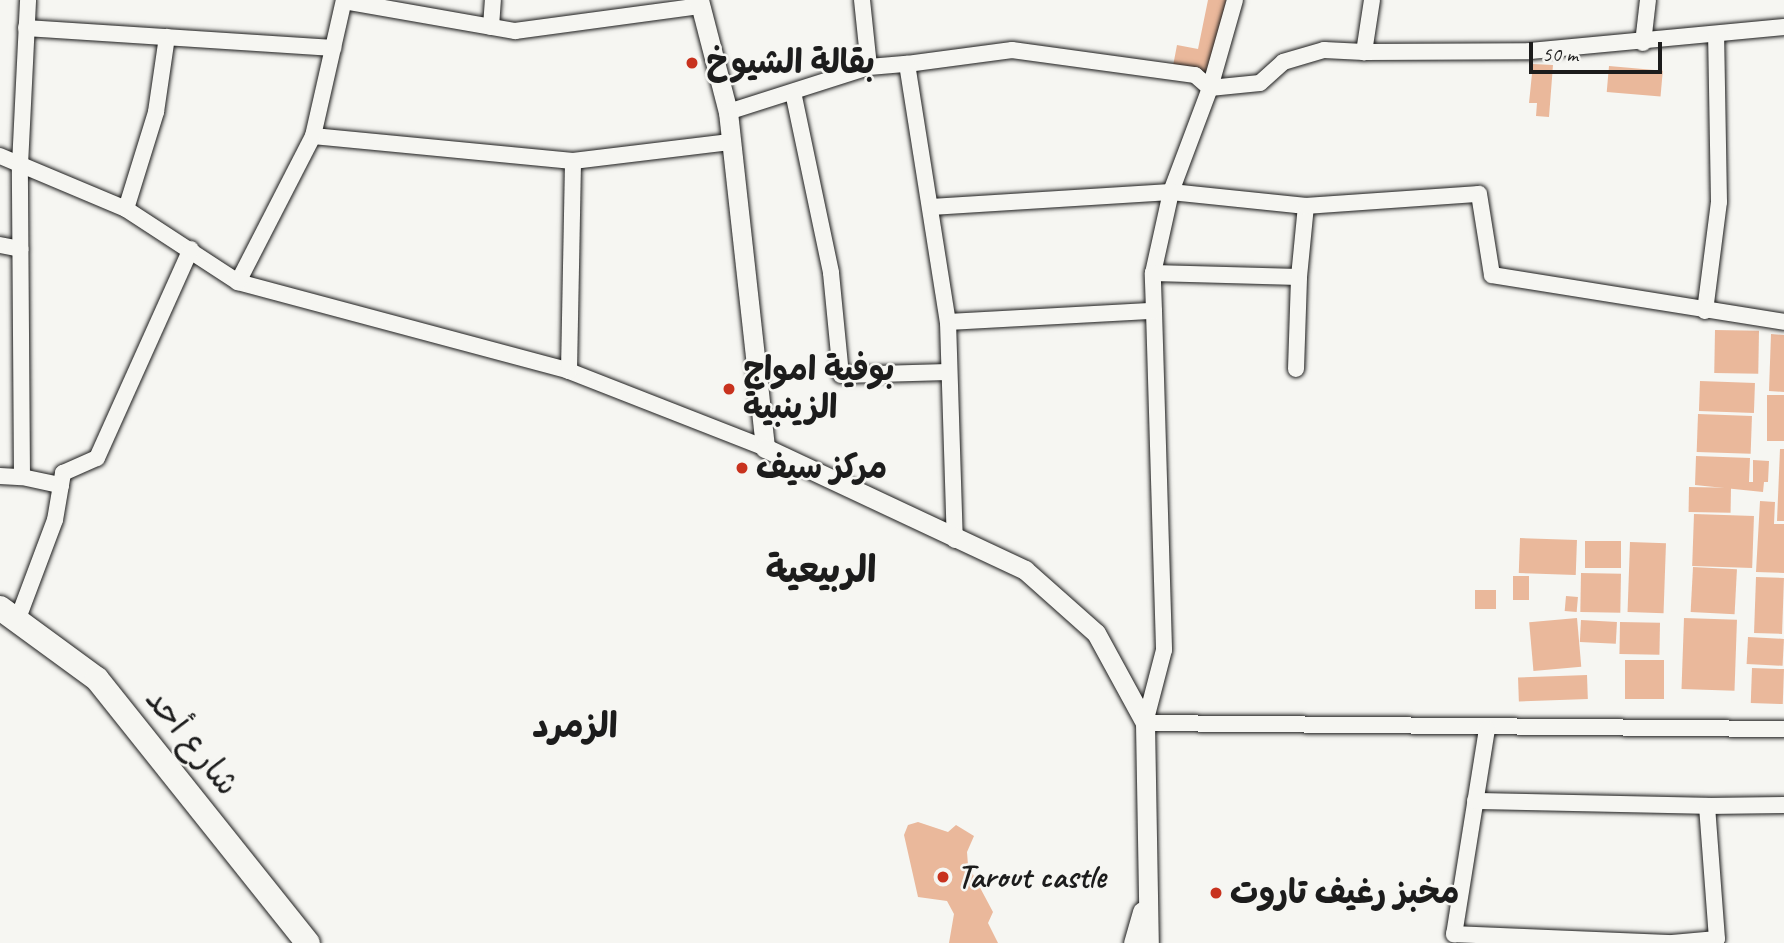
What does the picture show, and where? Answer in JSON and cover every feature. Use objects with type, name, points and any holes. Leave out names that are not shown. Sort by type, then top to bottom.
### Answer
[{"type":"main road","name":"شارع أحد","points":[[9,615],[97,679],[307,943]]},
{"type":"street","points":[[22,477],[20,164],[28,0]]},
{"type":"street","points":[[491,27],[493,0]]},
{"type":"street","points":[[862,0],[869,67]]},
{"type":"street","points":[[1149,943],[1145,900],[1145,723],[1164,650],[1153,273],[1171,192],[1210,89],[1235,0]]},
{"type":"street","points":[[1364,52],[1372,0]]},
{"type":"street","points":[[1643,43],[1647,0]]},
{"type":"street","points":[[238,282],[313,136],[344,1],[515,31],[700,3],[728,112],[765,448]]},
{"type":"street","points":[[728,112],[869,67],[1012,50],[1195,75],[1210,89],[1260,83],[1283,62],[1324,50],[1530,51],[1643,43],[1784,27]]},
{"type":"street","points":[[26,28],[333,48]]},
{"type":"street","points":[[1705,311],[1719,202],[1716,35]]},
{"type":"street","points":[[126,209],[156,112],[167,37]]},
{"type":"street","points":[[907,64],[948,322],[955,540]]},
{"type":"street","points":[[793,92],[831,274],[841,375],[949,372]]},
{"type":"street","points":[[313,136],[573,161],[730,142]]},
{"type":"street","points":[[0,156],[126,209],[238,282],[569,371],[765,448],[955,540],[1025,570],[1096,633],[1145,723]]},
{"type":"street","points":[[569,371],[573,161]]},
{"type":"street","points":[[931,206],[1171,192],[1306,206],[1479,194],[1492,275],[1784,322]]},
{"type":"street","points":[[1297,369],[1299,276],[1306,206]]},
{"type":"street","points":[[0,245],[21,249]]},
{"type":"street","points":[[9,615],[55,520],[63,473],[97,458],[191,249]]},
{"type":"street","points":[[1153,273],[1299,276]]},
{"type":"street","points":[[948,322],[1154,312]]},
{"type":"street","points":[[0,476],[22,477],[61,485]]},
{"type":"street","points":[[1145,723],[1487,729],[1784,729]]},
{"type":"street","points":[[1487,729],[1454,934],[1672,943],[1717,939],[1707,806]]},
{"type":"street","points":[[1475,801],[1784,806]]},
{"type":"street","points":[[1133,943],[1145,900]]},
{"type":"building","points":[[1208,0],[1226,0],[1211,74],[1173,66],[1177,45],[1198,49]]},
{"type":"building","points":[[1533,64],[1553,65],[1549,117],[1536,116],[1537,103],[1529,103]]},
{"type":"building","points":[[1609,66],[1663,71],[1661,97],[1607,92]]},
{"type":"building","points":[[1715,330],[1759,331],[1758,374],[1714,373]]},
{"type":"building","points":[[1771,334],[1784,335],[1784,392],[1769,391]]},
{"type":"building","points":[[1700,381],[1755,383],[1754,413],[1699,411]]},
{"type":"building","points":[[1767,395],[1784,395],[1784,441],[1767,441]]},
{"type":"building","points":[[1698,414],[1752,416],[1751,454],[1697,452]]},
{"type":"building","points":[[1780,449],[1784,449],[1784,521],[1777,521]]},
{"type":"building","points":[[1696,456],[1750,458],[1749,482],[1753,482],[1753,460],[1769,461],[1768,482],[1764,482],[1763,492],[1695,485]]},
{"type":"building","points":[[1689,487],[1731,488],[1731,513],[1689,512]]},
{"type":"building","points":[[1760,501],[1775,502],[1774,524],[1784,524],[1784,573],[1756,572]]},
{"type":"building","points":[[1694,514],[1754,516],[1752,568],[1692,566]]},
{"type":"building","points":[[1520,538],[1577,540],[1576,575],[1519,573]]},
{"type":"building","points":[[1585,541],[1621,541],[1621,568],[1585,568]]},
{"type":"building","points":[[1630,542],[1666,543],[1664,613],[1628,612]]},
{"type":"building","points":[[1693,567],[1737,569],[1735,614],[1691,612]]},
{"type":"building","points":[[1581,573],[1621,574],[1620,613],[1580,612]]},
{"type":"building","points":[[1513,576],[1529,576],[1529,600],[1513,600]]},
{"type":"building","points":[[1756,577],[1784,578],[1782,634],[1754,633]]},
{"type":"building","points":[[1475,590],[1496,590],[1496,609],[1475,609]]},
{"type":"building","points":[[1566,596],[1578,597],[1577,612],[1565,611]]},
{"type":"building","points":[[1577,618],[1581,667],[1533,671],[1529,622]]},
{"type":"building","points":[[1684,618],[1737,620],[1734,691],[1682,689]]},
{"type":"building","points":[[1581,620],[1617,622],[1616,644],[1580,642]]},
{"type":"building","points":[[1620,622],[1660,623],[1659,655],[1619,654]]},
{"type":"building","points":[[1748,637],[1784,639],[1783,666],[1747,664]]},
{"type":"building","points":[[1625,660],[1664,660],[1664,699],[1625,699]]},
{"type":"building","points":[[1752,668],[1784,669],[1783,704],[1751,703]]},
{"type":"building","points":[[1587,675],[1588,699],[1519,701],[1518,677]]},
{"type":"building","name":"Tarout castle","points":[[918,822],[948,832],[956,825],[974,836],[967,852],[968,865],[993,912],[988,923],[998,943],[949,943],[954,914],[947,901],[918,897],[904,835],[908,825]]},
{"type":"place","name":"بقالة الشيوخ","points":[[692,63]]},
{"type":"place","name":"بوفية امواج الزينبية","points":[[729,389]]},
{"type":"place","name":"مركز سيف","points":[[742,468]]},
{"type":"place","name":"Tarout castle","points":[[943,877]]},
{"type":"place","name":"مخبز رغيف تاروت","points":[[1216,893]]},
{"type":"district","name":"الربيعية","points":[[821,570]]},
{"type":"district","name":"الزمرد","points":[[575,726]]}]
